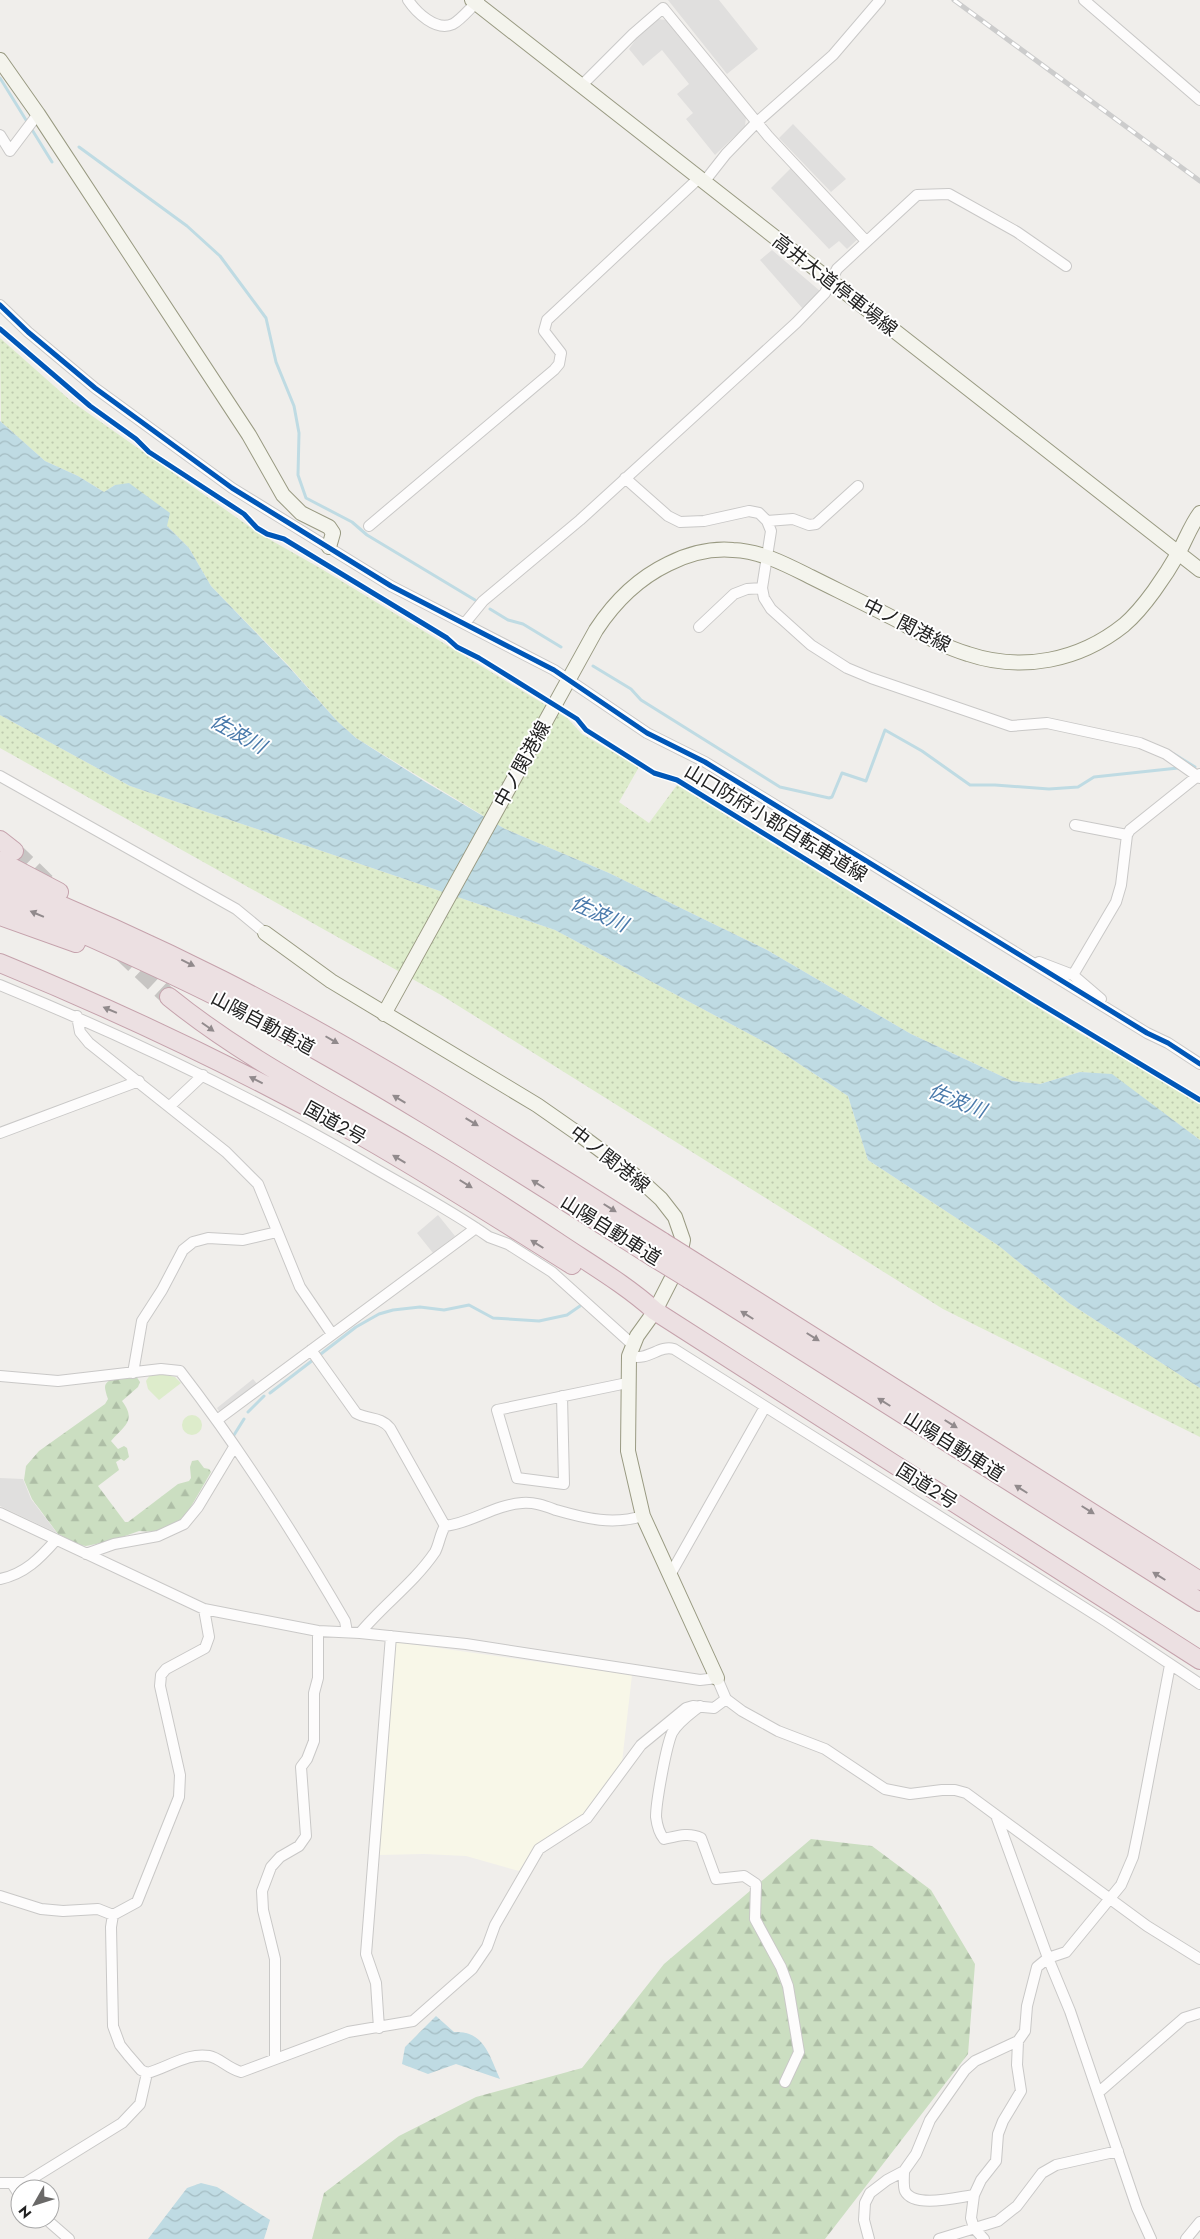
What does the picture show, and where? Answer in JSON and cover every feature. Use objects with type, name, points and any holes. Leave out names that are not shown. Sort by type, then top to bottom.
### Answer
[{"type":"highway","points":[[0,840],[7,856],[130,927],[162,950]]},
{"type":"highway","name":"山陽自動車道","points":[[0,880],[162,950],[292,1017],[477,1125],[663,1242],[694,1272],[1200,1602]]},
{"type":"highway","name":"山陽自動車道","points":[[0,898],[104,943],[243,1010],[454,1132],[653,1257],[694,1272],[1200,1581]]},
{"type":"highway","points":[[0,916],[112,957],[243,1010]]},
{"type":"highway","name":"国道2号","points":[[0,963],[122,1015],[273,1089],[367,1140],[633,1304],[655,1311]]},
{"type":"highway","name":"国道2号","points":[[169,997],[194,1017],[252,1057],[412,1149],[535,1227],[638,1296],[655,1311],[1200,1660]]},
{"type":"main road","name":"高井大道停車場線","points":[[475,1],[1200,570]]},
{"type":"main road","points":[[0,60],[33,120],[249,436],[283,496],[301,513],[329,527],[333,532],[329,547]]},
{"type":"main road","name":"中ノ関港線","points":[[631,1350],[655,1311],[678,1266],[683,1240],[676,1217],[661,1199],[631,1173],[552,1115],[384,1014],[568,679],[612,606],[628,590],[654,571],[691,554],[733,550],[768,557],[867,604],[937,642],[967,654],[1001,663],[1032,664],[1058,659],[1079,652],[1105,638],[1125,624],[1144,604],[1178,553],[1192,523],[1200,512]]},
{"type":"main road","name":"中ノ関港線","points":[[1178,553],[1200,534]]},
{"type":"main road","points":[[265,933],[331,980],[384,1014]]},
{"type":"main road","points":[[631,1350],[627,1383],[628,1451],[643,1516],[718,1678]]},
{"type":"street","points":[[408,0],[420,14],[443,26],[453,24],[475,1]]},
{"type":"street","points":[[369,526],[554,370],[559,364],[561,353],[544,331],[548,320],[702,180],[756,123],[833,55],[880,0]]},
{"type":"street","points":[[1084,0],[1200,100]]},
{"type":"street","points":[[581,86],[633,34],[663,8],[756,123],[866,241]]},
{"type":"street","points":[[0,135],[10,151],[33,120]]},
{"type":"street","points":[[465,623],[483,602],[580,520],[796,323],[825,293],[837,268],[917,196],[949,194],[1016,232],[1066,266]]},
{"type":"street","points":[[0,305],[28,332],[95,388],[232,488],[391,586],[465,623],[568,679],[618,718],[705,762],[1028,961],[1200,1064]]},
{"type":"street","points":[[625,478],[668,516],[680,522],[704,522],[749,510],[759,513],[767,521],[771,531],[762,588],[764,598],[771,608],[811,645],[847,668],[1011,726],[1047,723],[1140,743],[1166,754],[1199,776],[1128,835],[1121,886],[1116,902],[1073,975]]},
{"type":"street","points":[[767,521],[793,520],[809,525],[816,524],[858,486]]},
{"type":"street","points":[[699,627],[734,594],[762,588]]},
{"type":"street","points":[[0,776],[236,909],[265,933]]},
{"type":"street","points":[[1075,825],[1128,835]]},
{"type":"street","points":[[1028,961],[1037,962],[1073,975],[1101,999],[1106,1008]]},
{"type":"street","points":[[0,985],[77,1016],[203,1075],[313,1132],[489,1237],[508,1244],[552,1272],[641,1358],[663,1348],[674,1349],[1083,1607],[1200,1684]]},
{"type":"street","points":[[77,1016],[80,1032],[89,1043],[226,1152],[258,1184],[300,1287],[332,1334]]},
{"type":"street","points":[[170,1106],[203,1075]]},
{"type":"street","points":[[0,1133],[139,1082]]},
{"type":"street","points":[[217,1420],[476,1228]]},
{"type":"street","points":[[133,1373],[142,1321],[162,1290],[183,1250],[193,1242],[208,1238],[243,1240],[277,1232]]},
{"type":"street","points":[[311,1350],[356,1413],[385,1422],[445,1526]]},
{"type":"street","points":[[0,1376],[58,1381],[161,1369],[180,1372],[217,1420],[309,1560],[345,1621],[347,1632]]},
{"type":"street","points":[[562,1396],[564,1484],[517,1478],[497,1410],[562,1396],[627,1383]]},
{"type":"street","points":[[670,1575],[765,1407]]},
{"type":"street","points":[[86,1554],[114,1544],[158,1536],[184,1524],[198,1507],[234,1447]]},
{"type":"street","points":[[360,1633],[371,1619],[390,1603],[436,1550],[439,1536],[445,1526],[494,1508],[524,1503],[542,1504],[556,1510],[614,1522],[643,1516]]},
{"type":"street","points":[[0,1513],[204,1609],[318,1631],[360,1633],[476,1646],[700,1680],[718,1678],[726,1699],[742,1711],[778,1732],[825,1749],[885,1789],[910,1794],[955,1790],[976,1800],[997,1818],[1014,1827],[1155,1931],[1200,1959]]},
{"type":"street","points":[[0,1579],[22,1572],[40,1558],[56,1540]]},
{"type":"street","points":[[0,1896],[41,1909],[98,1909],[113,1914],[132,1906],[141,1896],[179,1797],[180,1776],[160,1686],[161,1675],[166,1669],[205,1648],[209,1637],[204,1609]]},
{"type":"street","points":[[275,2057],[275,1959],[262,1910],[262,1890],[271,1867],[280,1857],[299,1846],[306,1836],[301,1767],[307,1759],[314,1741],[314,1694],[318,1678],[318,1631]]},
{"type":"street","points":[[379,2028],[376,1983],[366,1954],[391,1636]]},
{"type":"street","points":[[869,2239],[864,2220],[865,2204],[870,2193],[887,2180],[904,2171],[916,2154],[930,2120],[965,2070],[975,2061],[1018,2041],[1025,2031],[1027,2006],[1037,1967],[1048,1958],[1066,1952],[1121,1886],[1133,1857],[1170,1665]]},
{"type":"street","points":[[113,1914],[111,1927],[113,2026],[120,2044],[142,2070],[147,2073],[198,2056],[210,2056],[230,2069],[241,2072],[275,2057],[348,2032],[413,2021],[472,1969],[487,1947],[495,1925],[539,1849],[587,1818],[641,1745],[686,1708],[700,1706],[714,1708],[726,1699]]},
{"type":"street","points":[[700,1706],[677,1726],[672,1734],[665,1759],[656,1817],[658,1828],[664,1838],[686,1834],[693,1834],[701,1838],[716,1879],[744,1876],[756,1884],[755,1919],[781,1967],[788,1986],[799,2052],[785,2082]]},
{"type":"street","points":[[997,1818],[1048,1958],[1070,2011],[1137,2208],[1151,2239]]},
{"type":"street","points":[[1098,2092],[1184,2018],[1200,2013]]},
{"type":"street","points":[[984,2239],[974,2228],[971,2218],[974,2195],[981,2180],[996,2161],[998,2134],[1003,2120],[1021,2091],[1017,2065],[1018,2041]]},
{"type":"street","points":[[31,2179],[122,2123],[140,2104],[147,2073]]},
{"type":"street","points":[[940,2239],[998,2221],[1017,2206],[1042,2173],[1056,2165],[1118,2151]]},
{"type":"street","points":[[904,2171],[905,2190],[910,2197],[922,2201],[974,2195]]},
{"type":"street","points":[[1186,2239],[1200,2222]]},
{"type":"street","points":[[58,2229],[69,2239]]},
{"type":"shaded area","points":[[668,0],[719,0],[758,49],[727,74]]},
{"type":"shaded area","points":[[657,19],[666,20],[746,117],[745,126],[715,155],[686,119],[693,113],[677,94],[689,84],[662,50],[643,66],[629,49],[639,35]]},
{"type":"shaded area","points":[[793,124],[846,179],[831,192],[779,138]]},
{"type":"shaded area","points":[[792,167],[859,238],[847,249],[839,241],[829,249],[771,188]]},
{"type":"shaded area","points":[[772,250],[820,291],[803,309],[760,260]]},
{"type":"shaded area","points":[[438,1215],[455,1236],[433,1253],[417,1233]]},
{"type":"shaded area","points":[[253,1379],[258,1385],[221,1414],[217,1408]]},
{"type":"shaded area","points":[[0,1478],[23,1479],[31,1499],[57,1533],[0,1506]]},
{"type":"shaded area","points":[[396,1642],[632,1675],[622,1762],[588,1811],[536,1847],[519,1871],[466,1856],[424,1854],[379,1855]]},
{"type":"green space","points":[[0,338],[71,401],[260,534],[320,568],[567,718],[582,734],[639,767],[619,802],[649,823],[677,785],[1071,1028],[1200,1103],[1200,1140],[1112,1075],[1080,1072],[1040,1084],[1012,1081],[911,1034],[767,950],[609,873],[505,829],[356,738],[337,721],[289,666],[211,586],[189,548],[167,526],[115,485],[104,492],[78,476],[45,461],[1,422]]},
{"type":"green space","points":[[0,715],[130,786],[555,930],[772,1046],[848,1096],[868,1160],[999,1246],[1069,1303],[1200,1388],[1200,1437],[943,1309],[441,995],[0,748]]},
{"type":"green space","points":[[162,1374],[175,1377],[181,1383],[159,1400],[148,1389],[146,1381],[150,1375]]},
{"type":"green space","points":[[136,1376],[140,1382],[138,1387],[122,1401],[129,1418],[124,1427],[111,1441],[118,1449],[124,1446],[127,1448],[129,1457],[124,1461],[121,1459],[116,1462],[119,1470],[98,1486],[125,1522],[128,1522],[178,1484],[189,1481],[191,1478],[190,1467],[192,1461],[198,1460],[204,1468],[209,1469],[211,1472],[181,1521],[157,1532],[139,1531],[111,1541],[86,1546],[80,1545],[58,1534],[32,1499],[24,1480],[26,1466],[39,1451],[105,1404],[108,1399],[106,1383],[113,1379]]},
{"type":"green space","points":[[192,1415],[199,1418],[202,1425],[199,1432],[192,1435],[185,1432],[182,1425],[185,1418]]},
{"type":"green space","points":[[811,1839],[872,1846],[931,1890],[975,1964],[968,2054],[825,2239],[312,2239],[324,2193],[399,2136],[476,2097],[582,2068],[664,1964]]},
{"type":"water","name":"佐波川","points":[[0,421],[45,461],[78,476],[104,492],[115,485],[129,483],[170,513],[167,526],[189,548],[211,586],[289,667],[337,721],[356,738],[427,783],[505,829],[609,873],[767,950],[911,1034],[1012,1081],[1040,1084],[1080,1072],[1112,1074],[1200,1140],[1200,1388],[1069,1303],[999,1246],[868,1160],[848,1096],[772,1046],[555,930],[130,786],[0,715]]},
{"type":"water","points":[[436,2016],[454,2032],[472,2035],[479,2040],[489,2054],[500,2079],[456,2064],[428,2074],[402,2064],[405,2047]]},
{"type":"water","points":[[201,2183],[217,2187],[270,2220],[264,2239],[148,2239],[187,2188]]},
{"type":"waterway","points":[[0,78],[52,162]]},
{"type":"waterway","points":[[79,147],[187,226],[220,256],[266,318],[276,362],[294,406],[299,433],[298,475],[306,498],[352,522],[367,535],[475,600]]},
{"type":"waterway","points":[[490,609],[508,620],[523,624],[561,647]]},
{"type":"waterway","points":[[593,666],[631,689],[641,700],[780,787],[829,798],[832,797],[842,773],[866,781],[885,730],[922,751],[970,785],[1049,789],[1078,787],[1094,777],[1178,768]]},
{"type":"waterway","points":[[1174,754],[1195,767]]},
{"type":"waterway","points":[[270,1393],[356,1327],[379,1314],[393,1310],[420,1307],[444,1310],[469,1305],[493,1318],[539,1321],[567,1315],[580,1306]]},
{"type":"waterway","points":[[248,1412],[264,1396]]},
{"type":"waterway","points":[[234,1435],[244,1419]]},
{"type":"tunnel","points":[[14,851],[48,884]]},
{"type":"tunnel","points":[[82,915],[169,997]]},
{"type":"railway","points":[[954,0],[1200,181]]},
{"type":"cycle path","name":"山口防府小郡自転車道線","points":[[0,305],[28,332],[95,388],[232,488],[391,586],[554,670],[647,733],[705,762],[1200,1064]]},
{"type":"cycle path","name":"山口防府小郡自転車道線","points":[[0,329],[90,406],[136,439],[149,452],[244,514],[257,528],[267,534],[284,539],[577,719],[586,730],[654,773],[677,780],[1200,1100]]}]
